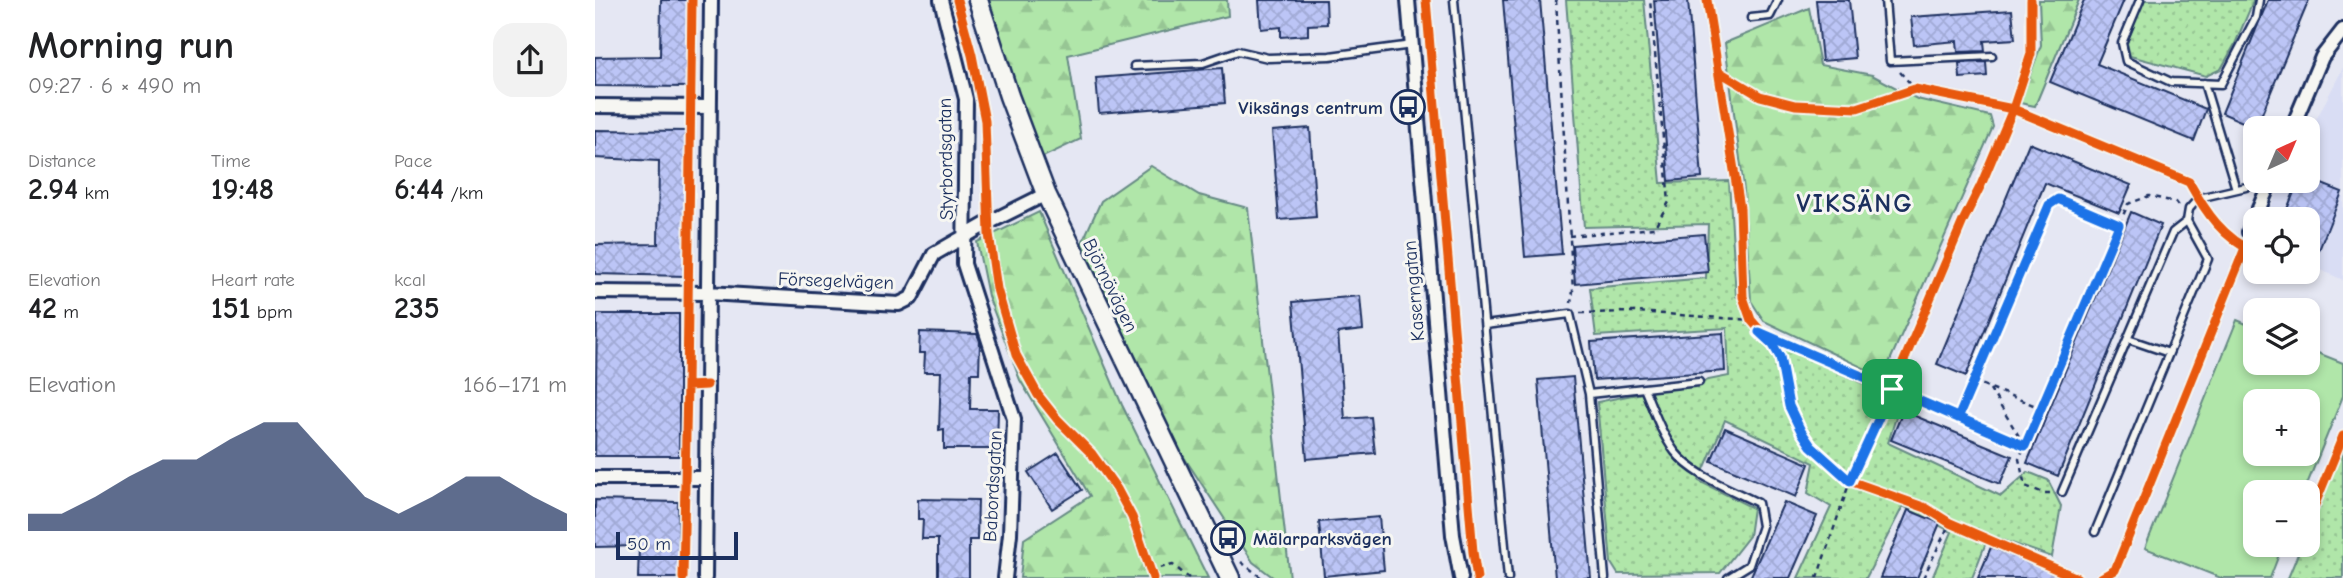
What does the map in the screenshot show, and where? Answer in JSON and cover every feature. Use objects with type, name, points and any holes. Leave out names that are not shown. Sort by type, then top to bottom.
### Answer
[{"type":"main road","name":"Björnövägen","points":[[978,0],[1009,96],[1046,194],[1230,578]]},
{"type":"street","points":[[705,578],[711,0]]},
{"type":"street","name":"Styrbordsgatan","points":[[941,0],[966,99],[966,235]]},
{"type":"street","name":"Kaserngatan","points":[[1408,0],[1453,535],[1461,578]]},
{"type":"street","points":[[2297,116],[2322,57],[2343,30]]},
{"type":"street","points":[[595,106],[710,107]]},
{"type":"street","name":"Försegelvägen","points":[[595,292],[708,293],[899,304],[911,298],[934,254],[1046,194]]},
{"type":"street","name":"Babordsgatan","points":[[966,235],[964,264],[1014,419],[1010,534],[1005,578]]},
{"type":"street","points":[[595,478],[706,478]]},
{"type":"lane","points":[[1454,0],[1509,578]]},
{"type":"lane","points":[[1751,18],[1770,16],[1778,0]]},
{"type":"lane","points":[[1885,0],[1890,61],[1991,56]]},
{"type":"lane","points":[[2140,0],[2122,43],[2126,61],[2171,82],[2221,84],[2256,17],[2259,0]]},
{"type":"lane","points":[[1134,66],[1203,63],[1238,51],[1268,58],[1330,56],[1412,46]]},
{"type":"lane","points":[[2204,83],[2236,189]]},
{"type":"lane","points":[[2095,532],[2208,259],[2187,221],[2189,209],[2199,198],[2243,186]]},
{"type":"lane","points":[[2062,492],[2173,232],[2187,221]]},
{"type":"lane","points":[[1485,325],[1570,314],[1589,394],[1605,578]]},
{"type":"lane","points":[[2128,339],[2169,353]]},
{"type":"lane","points":[[1589,394],[1699,382]]},
{"type":"lane","points":[[1644,388],[1656,418],[1675,452],[1694,469],[1758,503],[1762,526],[1749,565],[1728,578]]},
{"type":"path","points":[[1556,0],[1573,291],[1570,314],[1636,312],[1753,323],[1747,309]]},
{"type":"path","points":[[1569,236],[1654,228],[1669,202],[1650,0]]},
{"type":"path","points":[[1890,61],[1915,89]]},
{"type":"path","points":[[1904,93],[1915,89],[1927,92]]},
{"type":"path","points":[[2062,492],[2044,493],[2025,486],[2019,459],[2128,204],[2149,197],[2175,202],[2187,221]]},
{"type":"path","points":[[1958,418],[2049,205],[2058,199],[2119,225]]},
{"type":"path","points":[[1887,400],[1897,377]]},
{"type":"path","points":[[1973,381],[2041,408]]},
{"type":"path","points":[[1880,384],[2025,446]]},
{"type":"path","points":[[1989,387],[2025,446]]},
{"type":"path","points":[[1817,578],[1854,483],[1856,470]]},
{"type":"path","points":[[1841,472],[1854,483]]},
{"type":"path","points":[[1923,578],[1946,520],[1961,528]]},
{"type":"path","points":[[1238,559],[1262,578]]},
{"type":"path","points":[[1147,560],[1152,574],[1173,565],[1189,578]]},
{"type":"shaded area","points":[[2343,68],[2343,280],[2320,269],[2320,207],[2270,207],[2278,193],[2321,192],[2321,116],[2318,116]]},
{"type":"green space","points":[[989,0],[1227,0],[1228,16],[1068,55],[1081,139],[1041,158],[1021,106]]},
{"type":"green space","points":[[1566,0],[1644,0],[1661,183],[1729,181],[1736,296],[1780,345],[1901,401],[1888,443],[2001,496],[2028,472],[2048,480],[2061,506],[2052,557],[1989,535],[1972,578],[1932,578],[1952,532],[1903,506],[1866,578],[1798,578],[1831,507],[1808,493],[1814,463],[1725,420],[1699,481],[1753,508],[1749,536],[1720,573],[1618,574],[1611,563],[1597,402],[1729,376],[1727,328],[1596,336],[1590,288],[1706,278],[1708,224],[1584,227]]},
{"type":"green space","points":[[2039,0],[2079,0],[2035,106],[2020,103],[2041,45]]},
{"type":"green space","points":[[2143,0],[2253,2],[2221,69],[2206,76],[2130,56],[2127,43]]},
{"type":"green space","points":[[1809,8],[1820,65],[1872,75],[1917,99],[1990,116],[1993,127],[1885,372],[1872,372],[1764,321],[1751,301],[1744,190],[1725,43]]},
{"type":"green space","points":[[1151,166],[1199,195],[1248,208],[1290,578],[1274,578],[1253,562],[1176,445],[1081,245],[1101,201]]},
{"type":"green space","points":[[1039,212],[1122,405],[1208,578],[1020,578],[1024,539],[1090,496],[1020,380],[988,296],[977,242]]},
{"type":"green space","points":[[2237,320],[2243,323],[2243,375],[2320,375],[2320,354],[2343,363],[2343,396],[2320,453],[2320,389],[2243,389],[2243,466],[2315,466],[2309,480],[2243,480],[2243,557],[2278,557],[2270,578],[2221,578],[2145,548]]},
{"type":"green space","points":[[2343,446],[2343,578],[2288,578],[2297,557],[2320,557],[2320,501]]},
{"type":"building","points":[[661,0],[689,0],[688,87],[595,86],[595,57],[660,56]]},
{"type":"building","points":[[1259,0],[1326,0],[1327,24],[1308,25],[1308,35],[1281,37],[1281,27],[1261,29]]},
{"type":"building","points":[[1503,0],[1540,0],[1562,254],[1525,257]]},
{"type":"building","points":[[1654,0],[1688,0],[1702,178],[1669,181]]},
{"type":"building","points":[[1816,0],[1849,0],[1855,58],[1822,61]]},
{"type":"building","points":[[2084,0],[2124,0],[2097,64],[2206,109],[2194,141],[2050,82]]},
{"type":"building","points":[[2268,0],[2309,0],[2261,116],[2243,116],[2243,122],[2222,113]]},
{"type":"building","points":[[2012,10],[2015,39],[1984,41],[1985,51],[1958,52],[1957,41],[1914,45],[1911,17]]},
{"type":"building","points":[[1986,62],[1987,76],[1960,78],[1959,63]]},
{"type":"building","points":[[1222,68],[1225,103],[1099,113],[1096,78]]},
{"type":"building","points":[[1310,128],[1316,217],[1279,220],[1272,131]]},
{"type":"building","points":[[595,130],[688,131],[686,276],[595,274],[595,245],[658,244],[659,161],[595,158]]},
{"type":"building","points":[[2029,143],[2131,185],[2119,213],[2045,183],[1966,376],[1937,364]]},
{"type":"building","points":[[2321,184],[2342,192],[2320,247],[2320,207],[2288,207],[2294,193],[2320,193]]},
{"type":"building","points":[[2131,212],[2161,225],[2058,476],[2027,463]]},
{"type":"building","points":[[1704,234],[1708,272],[1575,284],[1572,245]]},
{"type":"building","points":[[1360,296],[1363,330],[1338,333],[1345,419],[1371,417],[1375,453],[1307,459],[1293,302]]},
{"type":"building","points":[[597,314],[679,314],[679,456],[595,456]]},
{"type":"building","points":[[920,332],[977,334],[980,341],[979,373],[971,373],[970,409],[998,409],[997,449],[944,449],[944,429],[939,430],[941,372],[924,372],[925,353],[919,353]]},
{"type":"building","points":[[1723,333],[1725,371],[1594,380],[1591,342]]},
{"type":"building","points":[[1573,377],[1591,578],[1555,578],[1538,380]]},
{"type":"building","points":[[1903,411],[2012,456],[2000,484],[1891,440]]},
{"type":"building","points":[[1725,428],[1809,464],[1796,497],[1711,461]]},
{"type":"building","points":[[1058,453],[1082,490],[1052,509],[1028,472]]},
{"type":"building","points":[[918,499],[978,500],[977,540],[969,540],[969,578],[938,578],[938,539],[922,539],[923,519],[918,519]]},
{"type":"building","points":[[595,500],[678,502],[679,578],[638,578],[639,546],[595,547]]},
{"type":"building","points":[[1784,502],[1817,516],[1790,578],[1750,578]]},
{"type":"building","points":[[1908,510],[1940,523],[1917,578],[1880,578]]},
{"type":"building","points":[[1379,517],[1384,570],[1324,576],[1319,522]]},
{"type":"building","points":[[1991,547],[2065,577],[2065,578],[1978,578]]},
{"type":"cycle path","points":[[692,0],[687,386],[707,385]]},
{"type":"cycle path","points":[[957,0],[972,55],[985,121],[989,234],[997,289],[1016,355],[1038,395],[1057,419],[1092,454],[1117,489],[1132,517],[1153,578]]},
{"type":"cycle path","points":[[1426,0],[1477,578]]},
{"type":"cycle path","points":[[1707,0],[1740,208],[1743,297],[1751,320],[1780,357],[1789,406],[1801,431],[1812,446],[1850,481],[1926,508],[1950,523],[2077,578]]},
{"type":"cycle path","points":[[1850,481],[2013,109],[2031,54],[2031,0]]},
{"type":"cycle path","points":[[1718,71],[1760,96],[1795,105],[1857,108],[1915,89],[2013,109],[2189,182],[2217,224],[2243,246]]},
{"type":"cycle path","points":[[2101,578],[2115,570],[2243,253]]},
{"type":"cycle path","points":[[1766,334],[1892,389]]},
{"type":"cycle path","points":[[683,578],[687,386]]},
{"type":"cycle path","points":[[2320,492],[2343,436]]},
{"type":"place","name":"Viksängs centrum","points":[[1408,107]]},
{"type":"place","name":"Mälarparksvägen","points":[[1228,538]]},
{"type":"district","name":"VIKSÄNG","points":[[1855,203]]},
{"type":"route","points":[[1892,389],[1759,332],[1773,345],[1780,357],[1789,406],[1796,424],[1811,446],[1850,481],[1892,389],[1958,418],[2025,446],[2119,225],[2058,199],[2049,205],[1958,418],[1892,389]]}]
